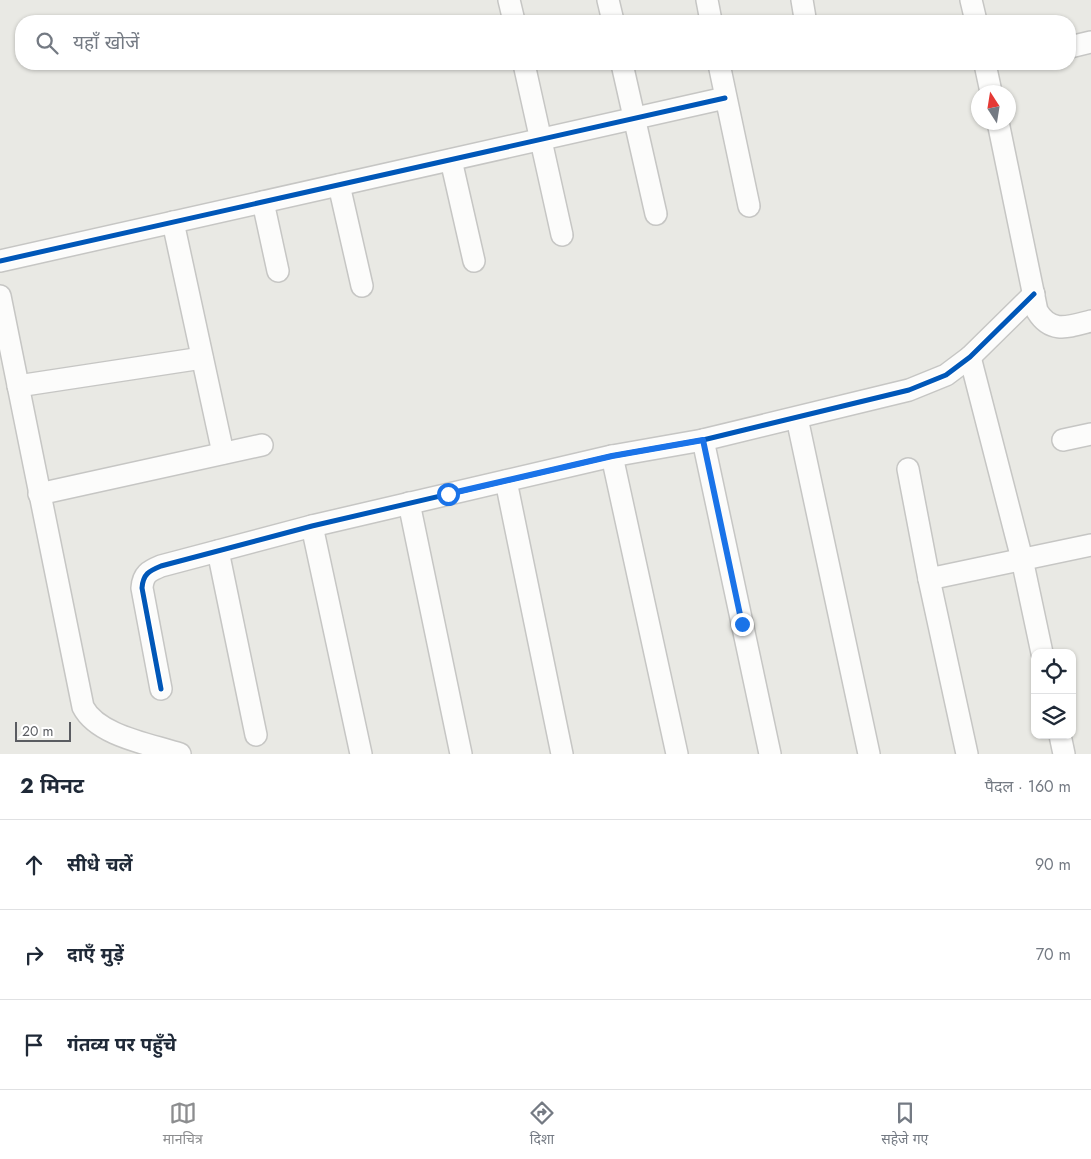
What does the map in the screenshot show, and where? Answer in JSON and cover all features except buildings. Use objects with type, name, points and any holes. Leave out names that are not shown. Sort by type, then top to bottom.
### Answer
[{"type":"street","points":[[509,0],[513,15]]},
{"type":"street","points":[[608,0],[612,15]]},
{"type":"street","points":[[707,0],[710,15]]},
{"type":"street","points":[[971,0],[975,15]]},
{"type":"street","points":[[1076,46],[1091,42]]},
{"type":"street","points":[[525,70],[562,236]]},
{"type":"street","points":[[623,70],[656,214]]},
{"type":"street","points":[[720,70],[749,206]]},
{"type":"street","points":[[988,70],[990,85]]},
{"type":"street","points":[[0,261],[725,98]]},
{"type":"street","points":[[1000,130],[1037,311],[1044,323],[1052,326],[1065,326],[1091,321]]},
{"type":"street","points":[[451,160],[474,261]]},
{"type":"street","points":[[339,185],[362,286]]},
{"type":"street","points":[[264,202],[278,271]]},
{"type":"street","points":[[173,222],[223,453]]},
{"type":"street","points":[[161,689],[142,588],[143,579],[148,572],[161,566],[312,526],[409,503],[612,456],[703,440],[909,390],[946,375],[970,357],[1034,294]]},
{"type":"street","points":[[0,296],[83,707],[88,717],[96,724],[112,732],[180,754]]},
{"type":"street","points":[[970,357],[1022,559],[1041,649]]},
{"type":"street","points":[[18,386],[202,358]]},
{"type":"street","points":[[797,418],[869,754]]},
{"type":"street","points":[[1063,440],[1091,434]]},
{"type":"street","points":[[703,440],[770,754]]},
{"type":"street","points":[[40,494],[262,444]]},
{"type":"street","points":[[612,456],[677,754]]},
{"type":"street","points":[[908,469],[929,578],[967,754]]},
{"type":"street","points":[[506,481],[562,754]]},
{"type":"street","points":[[409,503],[461,754]]},
{"type":"street","points":[[312,526],[361,754]]},
{"type":"street","points":[[929,578],[1091,545]]},
{"type":"street","points":[[218,551],[256,735]]},
{"type":"street","points":[[1061,739],[1064,754]]},
{"type":"cycle path","points":[[0,261],[725,98]]},
{"type":"cycle path","points":[[161,689],[142,588],[145,576],[150,571],[161,566],[312,526],[612,456],[703,440],[909,390],[946,375],[970,357],[1034,294]]},
{"type":"route","points":[[448,494],[612,456],[703,440],[742,624]]}]
